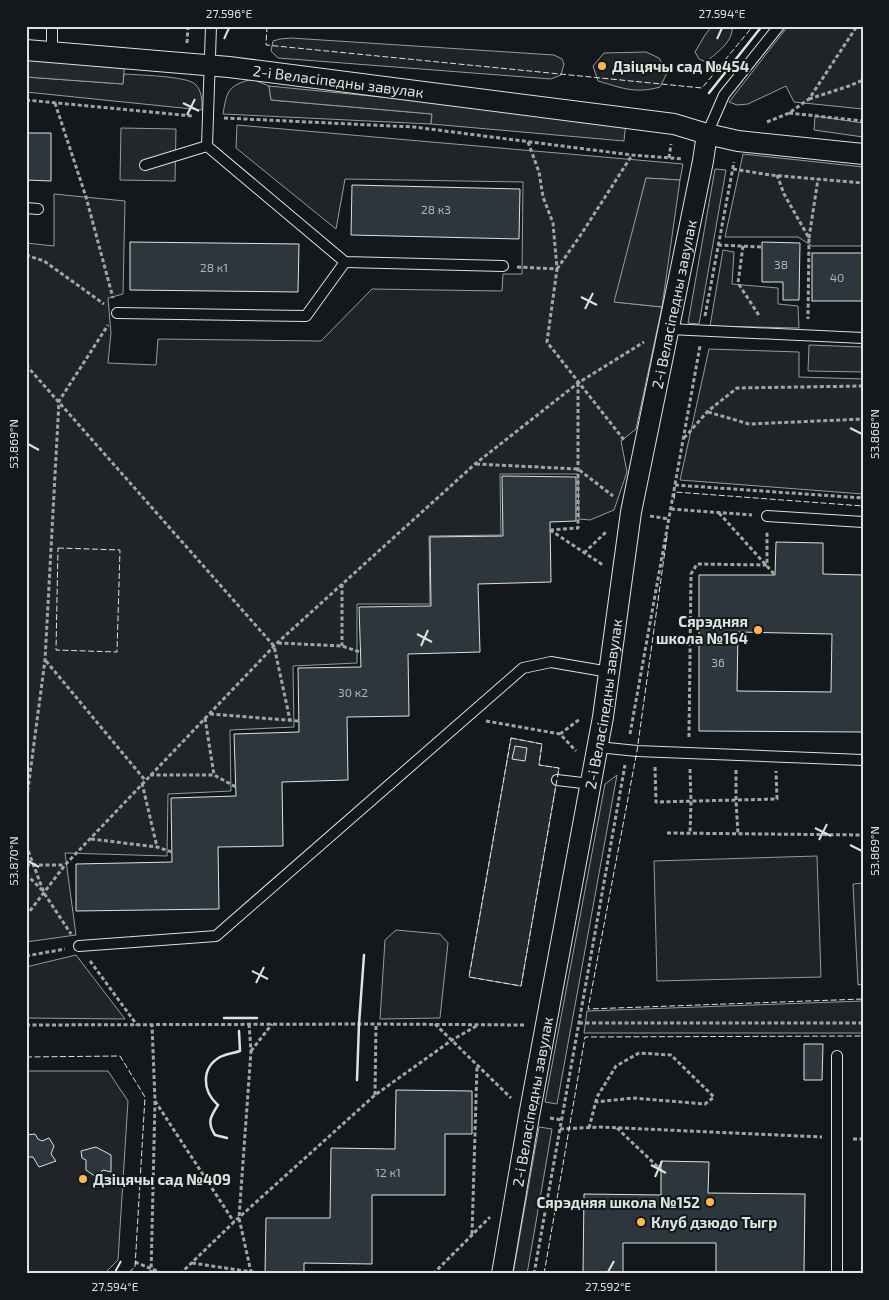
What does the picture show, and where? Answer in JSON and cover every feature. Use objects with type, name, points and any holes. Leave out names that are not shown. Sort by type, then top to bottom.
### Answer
[{"type":"street","name":"2-і Веласіпедны завулак","points":[[26,50],[209,65],[674,124],[738,141],[863,154]]},
{"type":"street","name":"2-і Веласіпедны завулак","points":[[502,1274],[529,1116],[598,747],[631,512],[707,134]]},
{"type":"lane","points":[[52,26],[52,52]]},
{"type":"lane","points":[[207,146],[211,26]]},
{"type":"lane","points":[[707,134],[724,95],[779,26]]},
{"type":"lane","points":[[145,165],[207,146]]},
{"type":"lane","points":[[207,146],[345,262],[507,266]]},
{"type":"lane","points":[[26,208],[38,209]]},
{"type":"lane","points":[[117,313],[306,316],[345,262]]},
{"type":"lane","points":[[669,329],[863,338]]},
{"type":"lane","points":[[768,516],[863,522]]},
{"type":"lane","points":[[79,946],[216,936],[523,668],[552,662],[609,672]]},
{"type":"lane","points":[[598,747],[655,752],[863,760]]},
{"type":"lane","points":[[557,780],[591,784]]},
{"type":"lane","points":[[836,1274],[837,1056]]},
{"type":"path","points":[[188,26],[188,40]]},
{"type":"path","points":[[809,99],[857,26]]},
{"type":"path","points":[[761,124],[789,113],[809,99],[863,80]]},
{"type":"path","points":[[26,100],[208,117],[414,127],[632,155],[683,159]]},
{"type":"path","points":[[55,103],[86,197],[117,313]]},
{"type":"path","points":[[789,113],[863,121]]},
{"type":"path","points":[[528,142],[539,172],[543,197],[553,224],[557,269],[546,342],[626,443]]},
{"type":"path","points":[[557,269],[632,155]]},
{"type":"path","points":[[534,1274],[702,331],[735,158]]},
{"type":"path","points":[[727,163],[734,164]]},
{"type":"path","points":[[733,169],[863,183]]},
{"type":"path","points":[[776,175],[808,238]]},
{"type":"path","points":[[808,335],[808,238],[818,179]]},
{"type":"path","points":[[718,245],[762,247]]},
{"type":"path","points":[[743,246],[738,283],[771,334]]},
{"type":"path","points":[[26,255],[44,261],[117,313]]},
{"type":"path","points":[[507,266],[557,269]]},
{"type":"path","points":[[26,916],[65,865],[276,644],[475,464],[578,382],[651,337],[669,329]]},
{"type":"path","points":[[26,804],[45,660],[59,401],[101,334]]},
{"type":"path","points":[[26,365],[276,644],[290,720]]},
{"type":"path","points":[[578,382],[578,528],[550,530],[605,566]]},
{"type":"path","points":[[683,438],[708,412],[737,388],[863,386]]},
{"type":"path","points":[[708,412],[749,424],[863,419]]},
{"type":"path","points":[[475,464],[578,469],[616,498]]},
{"type":"path","points":[[675,485],[863,498]]},
{"type":"path","points":[[670,509],[768,516],[767,565]]},
{"type":"path","points":[[718,512],[776,575]]},
{"type":"path","points":[[584,552],[609,530]]},
{"type":"path","points":[[690,834],[691,574],[697,564],[767,565]]},
{"type":"path","points":[[342,584],[342,646]]},
{"type":"path","points":[[276,644],[342,646],[360,652]]},
{"type":"path","points":[[45,660],[145,780]]},
{"type":"path","points":[[209,714],[299,721]]},
{"type":"path","points":[[560,734],[587,715]]},
{"type":"path","points":[[205,718],[214,776]]},
{"type":"path","points":[[465,718],[560,734],[579,755]]},
{"type":"path","points":[[655,752],[656,802],[776,799],[776,756]]},
{"type":"path","points":[[736,755],[738,834]]},
{"type":"path","points":[[150,775],[214,776],[236,788]]},
{"type":"path","points":[[142,783],[157,848]]},
{"type":"path","points":[[667,833],[863,835]]},
{"type":"path","points":[[91,839],[157,848],[172,852]]},
{"type":"path","points":[[26,846],[44,893]]},
{"type":"path","points":[[26,866],[65,865]]},
{"type":"path","points":[[26,874],[44,893],[79,946],[137,1025]]},
{"type":"path","points":[[26,956],[79,946]]},
{"type":"path","points":[[579,1023],[863,1023]]},
{"type":"path","points":[[249,1024],[251,1051],[238,1218],[251,1272]]},
{"type":"path","points":[[251,1051],[272,1024]]},
{"type":"path","points":[[375,1095],[376,1024]]},
{"type":"path","points":[[435,1024],[513,1101]]},
{"type":"path","points":[[180,1274],[238,1218],[375,1095],[452,1040],[478,1024]]},
{"type":"path","points":[[26,1025],[524,1025]]},
{"type":"path","points":[[151,1274],[155,1101],[152,1025]]},
{"type":"path","points":[[589,1128],[597,1097],[616,1066],[639,1053],[671,1055],[714,1097],[705,1104],[633,1098],[596,1102]]},
{"type":"path","points":[[472,1234],[478,1066]]},
{"type":"path","points":[[155,1101],[234,1222]]},
{"type":"path","points":[[560,1129],[616,1128],[863,1139]]},
{"type":"path","points":[[616,1128],[661,1170]]},
{"type":"path","points":[[433,1274],[494,1213]]},
{"type":"path","points":[[135,1262],[164,1274]]},
{"type":"path","points":[[191,1263],[265,1274]]},
{"type":"shaded area","points":[[712,26],[732,26],[732,32],[724,47],[706,62],[699,59],[695,52]]},
{"type":"shaded area","points":[[788,26],[863,26],[863,109],[794,102],[786,86],[748,104],[737,105],[729,102]]},
{"type":"shaded area","points":[[291,38],[554,55],[562,59],[564,64],[561,75],[551,79],[278,58],[271,51],[273,41]]},
{"type":"shaded area","points":[[26,50],[125,58],[123,84],[26,77]]},
{"type":"shaded area","points":[[646,52],[659,58],[667,73],[660,87],[636,90],[598,81],[593,66],[604,53]]},
{"type":"shaded area","points":[[124,74],[161,76],[190,81],[199,89],[202,99],[202,110],[26,92],[26,77],[123,84]]},
{"type":"shaded area","points":[[252,79],[269,86],[271,100],[432,114],[431,124],[223,114],[230,90],[238,84]]},
{"type":"shaded area","points":[[269,86],[626,121],[624,141],[431,124],[432,114],[271,100]]},
{"type":"shaded area","points":[[815,116],[863,123],[863,137],[814,130]]},
{"type":"shaded area","points":[[237,125],[683,164],[680,180],[646,178],[615,302],[662,307],[636,429],[621,441],[627,472],[614,510],[590,520],[579,519],[578,474],[500,474],[501,535],[429,536],[430,604],[357,604],[357,663],[293,666],[294,727],[230,730],[231,791],[168,794],[167,856],[65,853],[76,935],[26,942],[26,243],[54,246],[54,194],[125,201],[123,294],[108,298],[111,333],[108,363],[156,365],[158,339],[321,341],[372,289],[502,291],[503,274],[522,274],[523,182],[345,179],[336,229],[236,148]]},
{"type":"shaded area","points":[[121,128],[176,129],[175,181],[120,180]]},
{"type":"shaded area","points":[[743,154],[863,167],[863,246],[812,246],[798,237],[725,237]]},
{"type":"shaded area","points":[[715,169],[726,170],[699,324],[688,323]]},
{"type":"shaded area","points":[[646,178],[680,180],[662,307],[614,302]]},
{"type":"shaded area","points":[[723,250],[734,252],[732,284],[778,288],[778,304],[798,306],[799,328],[710,326]]},
{"type":"shaded area","points":[[809,345],[863,347],[863,372],[808,371]]},
{"type":"shaded area","points":[[709,349],[799,352],[799,377],[863,379],[863,494],[680,480]]},
{"type":"shaded area","points":[[511,738],[542,744],[539,765],[559,768],[521,986],[469,977]]},
{"type":"shaded area","points":[[617,775],[557,1104],[545,1102],[605,784]]},
{"type":"shaded area","points":[[817,856],[821,977],[657,981],[654,861]]},
{"type":"shaded area","points":[[863,883],[863,984],[858,985],[853,884]]},
{"type":"shaded area","points":[[396,930],[440,934],[448,943],[440,1018],[380,1019],[385,940]]},
{"type":"shaded area","points":[[76,955],[125,1019],[26,1018],[26,967]]},
{"type":"shaded area","points":[[863,1001],[863,1033],[584,1033],[587,1011]]},
{"type":"shaded area","name":"Дзіцячы сад №409","points":[[26,1071],[108,1071],[128,1101],[118,1260],[104,1274],[26,1274]]},
{"type":"shaded area","points":[[539,1127],[552,1129],[527,1274],[513,1274]]},
{"type":"building","points":[[26,133],[51,133],[51,181],[26,180]]},
{"type":"building","points":[[352,185],[520,189],[519,239],[351,235]]},
{"type":"building","points":[[130,242],[299,244],[298,292],[130,290]]},
{"type":"building","points":[[762,242],[800,243],[799,300],[783,300],[783,282],[762,282]]},
{"type":"building","points":[[812,253],[863,253],[863,301],[812,301]]},
{"type":"building","points":[[502,476],[576,477],[576,521],[550,522],[551,582],[478,584],[480,652],[408,654],[409,716],[347,717],[348,780],[282,782],[283,846],[218,847],[219,909],[76,911],[76,864],[172,862],[171,798],[236,796],[234,734],[299,732],[298,668],[361,667],[359,607],[431,606],[430,537],[503,536]]},
{"type":"building","points":[[776,542],[823,543],[823,574],[863,575],[863,732],[699,731],[699,575],[775,575]],"holes":[[[738,632],[832,634],[831,692],[737,691]]]},
{"type":"building","points":[[515,746],[527,748],[525,761],[512,759]]},
{"type":"building","points":[[804,1044],[823,1044],[822,1080],[804,1080]]},
{"type":"building","points":[[396,1090],[472,1091],[472,1134],[445,1134],[445,1195],[372,1195],[372,1264],[304,1263],[304,1274],[265,1274],[266,1218],[330,1218],[331,1148],[395,1149]]},
{"type":"building","points":[[35,1134],[42,1141],[49,1138],[54,1146],[51,1154],[56,1161],[39,1167],[33,1157],[26,1157],[26,1135]]},
{"type":"building","points":[[96,1147],[111,1155],[111,1172],[103,1170],[96,1177],[86,1170],[86,1160],[82,1158],[81,1151]]},
{"type":"building","points":[[661,1161],[709,1162],[708,1193],[805,1194],[804,1274],[716,1274],[716,1243],[623,1243],[623,1274],[583,1274],[584,1194],[661,1195]]},
{"type":"fence","points":[[267,26],[266,45],[702,88],[753,26]]},
{"type":"fence","points":[[674,499],[675,492],[863,506]]},
{"type":"fence","points":[[667,536],[637,751],[588,1009],[863,999]]},
{"type":"fence","points":[[58,548],[120,550],[117,652],[56,650],[58,548]]},
{"type":"fence","points":[[511,738],[542,744],[539,765],[559,768],[521,986],[469,977],[511,738]]},
{"type":"fence","points":[[544,1274],[585,1037],[863,1036]]},
{"type":"fence","points":[[26,1057],[120,1056],[145,1097],[135,1267],[127,1274]]},
{"type":"wall","points":[[709,93],[762,26]]},
{"type":"wall","points":[[357,1080],[364,955]]},
{"type":"wall","points":[[224,1018],[257,1018]]},
{"type":"wall","points":[[227,1138],[215,1135],[211,1127],[211,1117],[218,1105],[209,1093],[206,1080],[209,1067],[214,1062],[222,1056],[240,1051],[239,1031]]},
{"type":"place","name":"Дзіцячы сад №454","points":[[602,66]]},
{"type":"place","name":"Сярэдняя школа №164","points":[[758,630]]},
{"type":"place","name":"Дзіцячы сад №409","points":[[83,1179]]},
{"type":"place","name":"Сярэдняя школа №152","points":[[710,1202]]},
{"type":"place","name":"Клуб дзюдо Тыгр","points":[[641,1222]]}]
